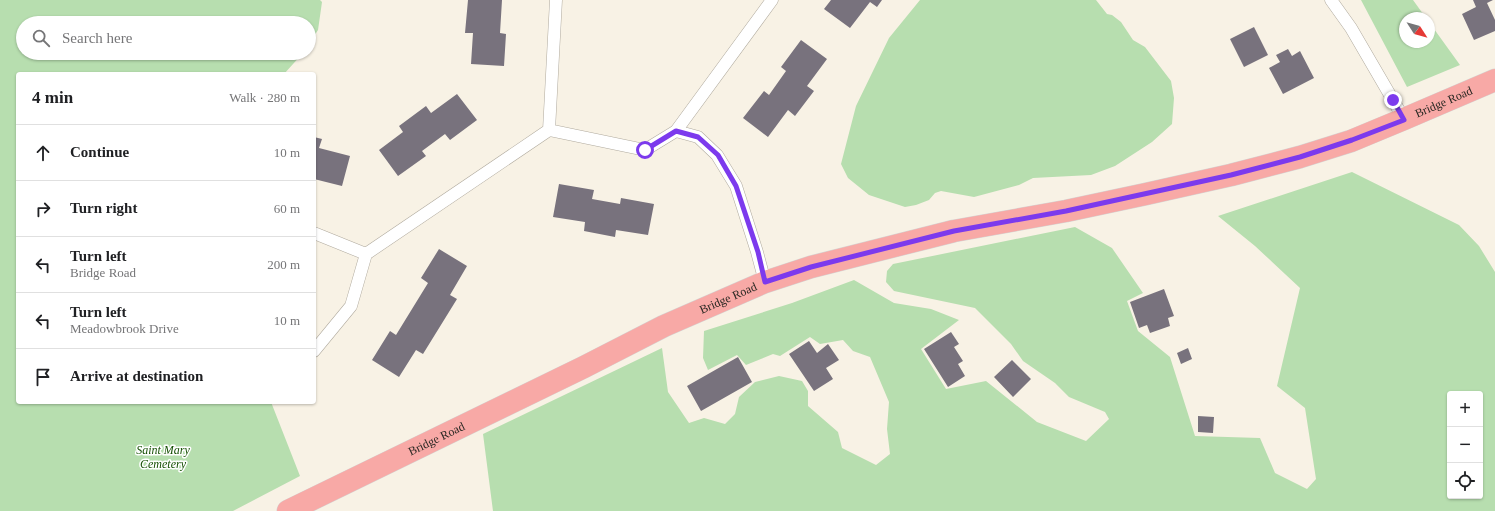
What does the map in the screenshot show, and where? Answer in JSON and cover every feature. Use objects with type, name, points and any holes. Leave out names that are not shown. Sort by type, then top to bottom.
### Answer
[{"type":"main road","name":"Bridge Road","points":[[298,509],[664,326],[765,282],[811,267],[954,231],[1066,211],[1231,175],[1307,155],[1404,120],[1495,80]]},
{"type":"lane","points":[[549,130],[556,0]]},
{"type":"lane","points":[[316,349],[350,306],[366,254],[549,130],[645,150],[676,131],[772,0]]},
{"type":"lane","points":[[1330,0],[1351,28],[1404,120]]},
{"type":"lane","points":[[676,131],[698,137],[718,155],[736,186],[758,252],[765,282]]},
{"type":"lane","points":[[316,234],[366,254]]},
{"type":"green space","name":"Saint Mary Cemetery","points":[[0,0],[320,0],[322,2],[318,30],[316,33],[316,16],[16,16],[16,60],[297,60],[286,72],[16,72],[16,404],[272,404],[300,476],[233,511],[0,511]]},
{"type":"green space","points":[[920,0],[1096,0],[1107,14],[1112,15],[1121,22],[1133,40],[1145,47],[1171,81],[1174,98],[1172,124],[1152,142],[1115,166],[1091,175],[1033,178],[1019,185],[974,197],[941,191],[935,193],[929,200],[905,207],[869,195],[848,178],[841,164],[856,106],[889,38]]},
{"type":"green space","points":[[1361,0],[1413,0],[1422,12],[1399,12],[1399,48],[1435,48],[1435,30],[1460,65],[1407,87]]},
{"type":"green space","points":[[1352,172],[1459,225],[1479,246],[1495,272],[1495,511],[493,511],[483,434],[662,348],[668,392],[689,423],[704,418],[725,424],[735,414],[739,397],[755,382],[779,376],[802,381],[808,391],[808,406],[838,432],[842,448],[876,465],[890,454],[887,429],[889,402],[870,357],[853,351],[843,340],[820,344],[810,337],[780,356],[773,354],[746,365],[737,355],[708,370],[703,358],[704,331],[792,303],[854,280],[894,303],[931,309],[959,320],[921,349],[946,389],[986,381],[1037,422],[1086,441],[1109,419],[1105,412],[1069,397],[1055,383],[1023,361],[1011,344],[975,308],[894,291],[886,282],[887,271],[893,264],[1075,227],[1112,248],[1143,293],[1127,301],[1138,331],[1170,357],[1195,436],[1260,438],[1275,473],[1307,489],[1316,479],[1305,408],[1277,386],[1300,288],[1255,246],[1218,216]]},
{"type":"building","points":[[468,0],[502,0],[500,33],[506,34],[504,66],[471,64],[473,33],[465,33]]},
{"type":"building","points":[[831,0],[882,0],[877,7],[870,2],[850,28],[824,9]]},
{"type":"building","points":[[1473,0],[1493,0],[1487,3],[1495,20],[1495,31],[1474,40],[1462,14],[1476,7]]},
{"type":"building","points":[[1254,27],[1268,55],[1244,67],[1230,39]]},
{"type":"building","points":[[801,40],[827,59],[807,86],[814,91],[795,116],[788,110],[768,137],[743,118],[764,91],[769,95],[786,71],[781,67]]},
{"type":"building","points":[[1288,49],[1292,56],[1300,51],[1314,78],[1283,94],[1269,68],[1280,62],[1276,55]]},
{"type":"building","points":[[457,94],[477,120],[450,140],[445,134],[422,151],[426,156],[398,176],[379,150],[403,132],[399,126],[426,106],[431,113]]},
{"type":"building","points":[[316,138],[322,139],[319,148],[350,156],[342,186],[316,180]]},
{"type":"building","points":[[559,184],[594,190],[592,199],[620,204],[621,198],[654,204],[648,235],[616,230],[615,237],[584,231],[585,222],[553,217]]},
{"type":"building","points":[[439,249],[467,266],[450,295],[457,299],[423,354],[416,350],[399,377],[372,360],[390,331],[396,335],[428,283],[421,278]]},
{"type":"building","points":[[1164,289],[1174,316],[1168,318],[1170,326],[1150,333],[1147,325],[1139,328],[1130,302]]},
{"type":"building","points":[[951,332],[959,344],[954,347],[963,361],[958,364],[965,376],[948,387],[924,349]]},
{"type":"building","points":[[809,341],[817,353],[828,344],[839,360],[826,368],[833,379],[814,391],[789,354]]},
{"type":"building","points":[[1188,348],[1192,359],[1181,364],[1177,353]]},
{"type":"building","points":[[738,357],[752,382],[701,411],[687,386]]},
{"type":"building","points":[[1012,360],[1031,379],[1013,397],[994,377]]},
{"type":"building","points":[[1198,416],[1214,417],[1213,433],[1198,432]]},
{"type":"route","points":[[645,150],[676,131],[698,137],[718,155],[736,186],[758,252],[765,282],[811,267],[954,231],[1066,211],[1146,194],[1231,175],[1300,157],[1352,140],[1404,120],[1393,100]]}]
